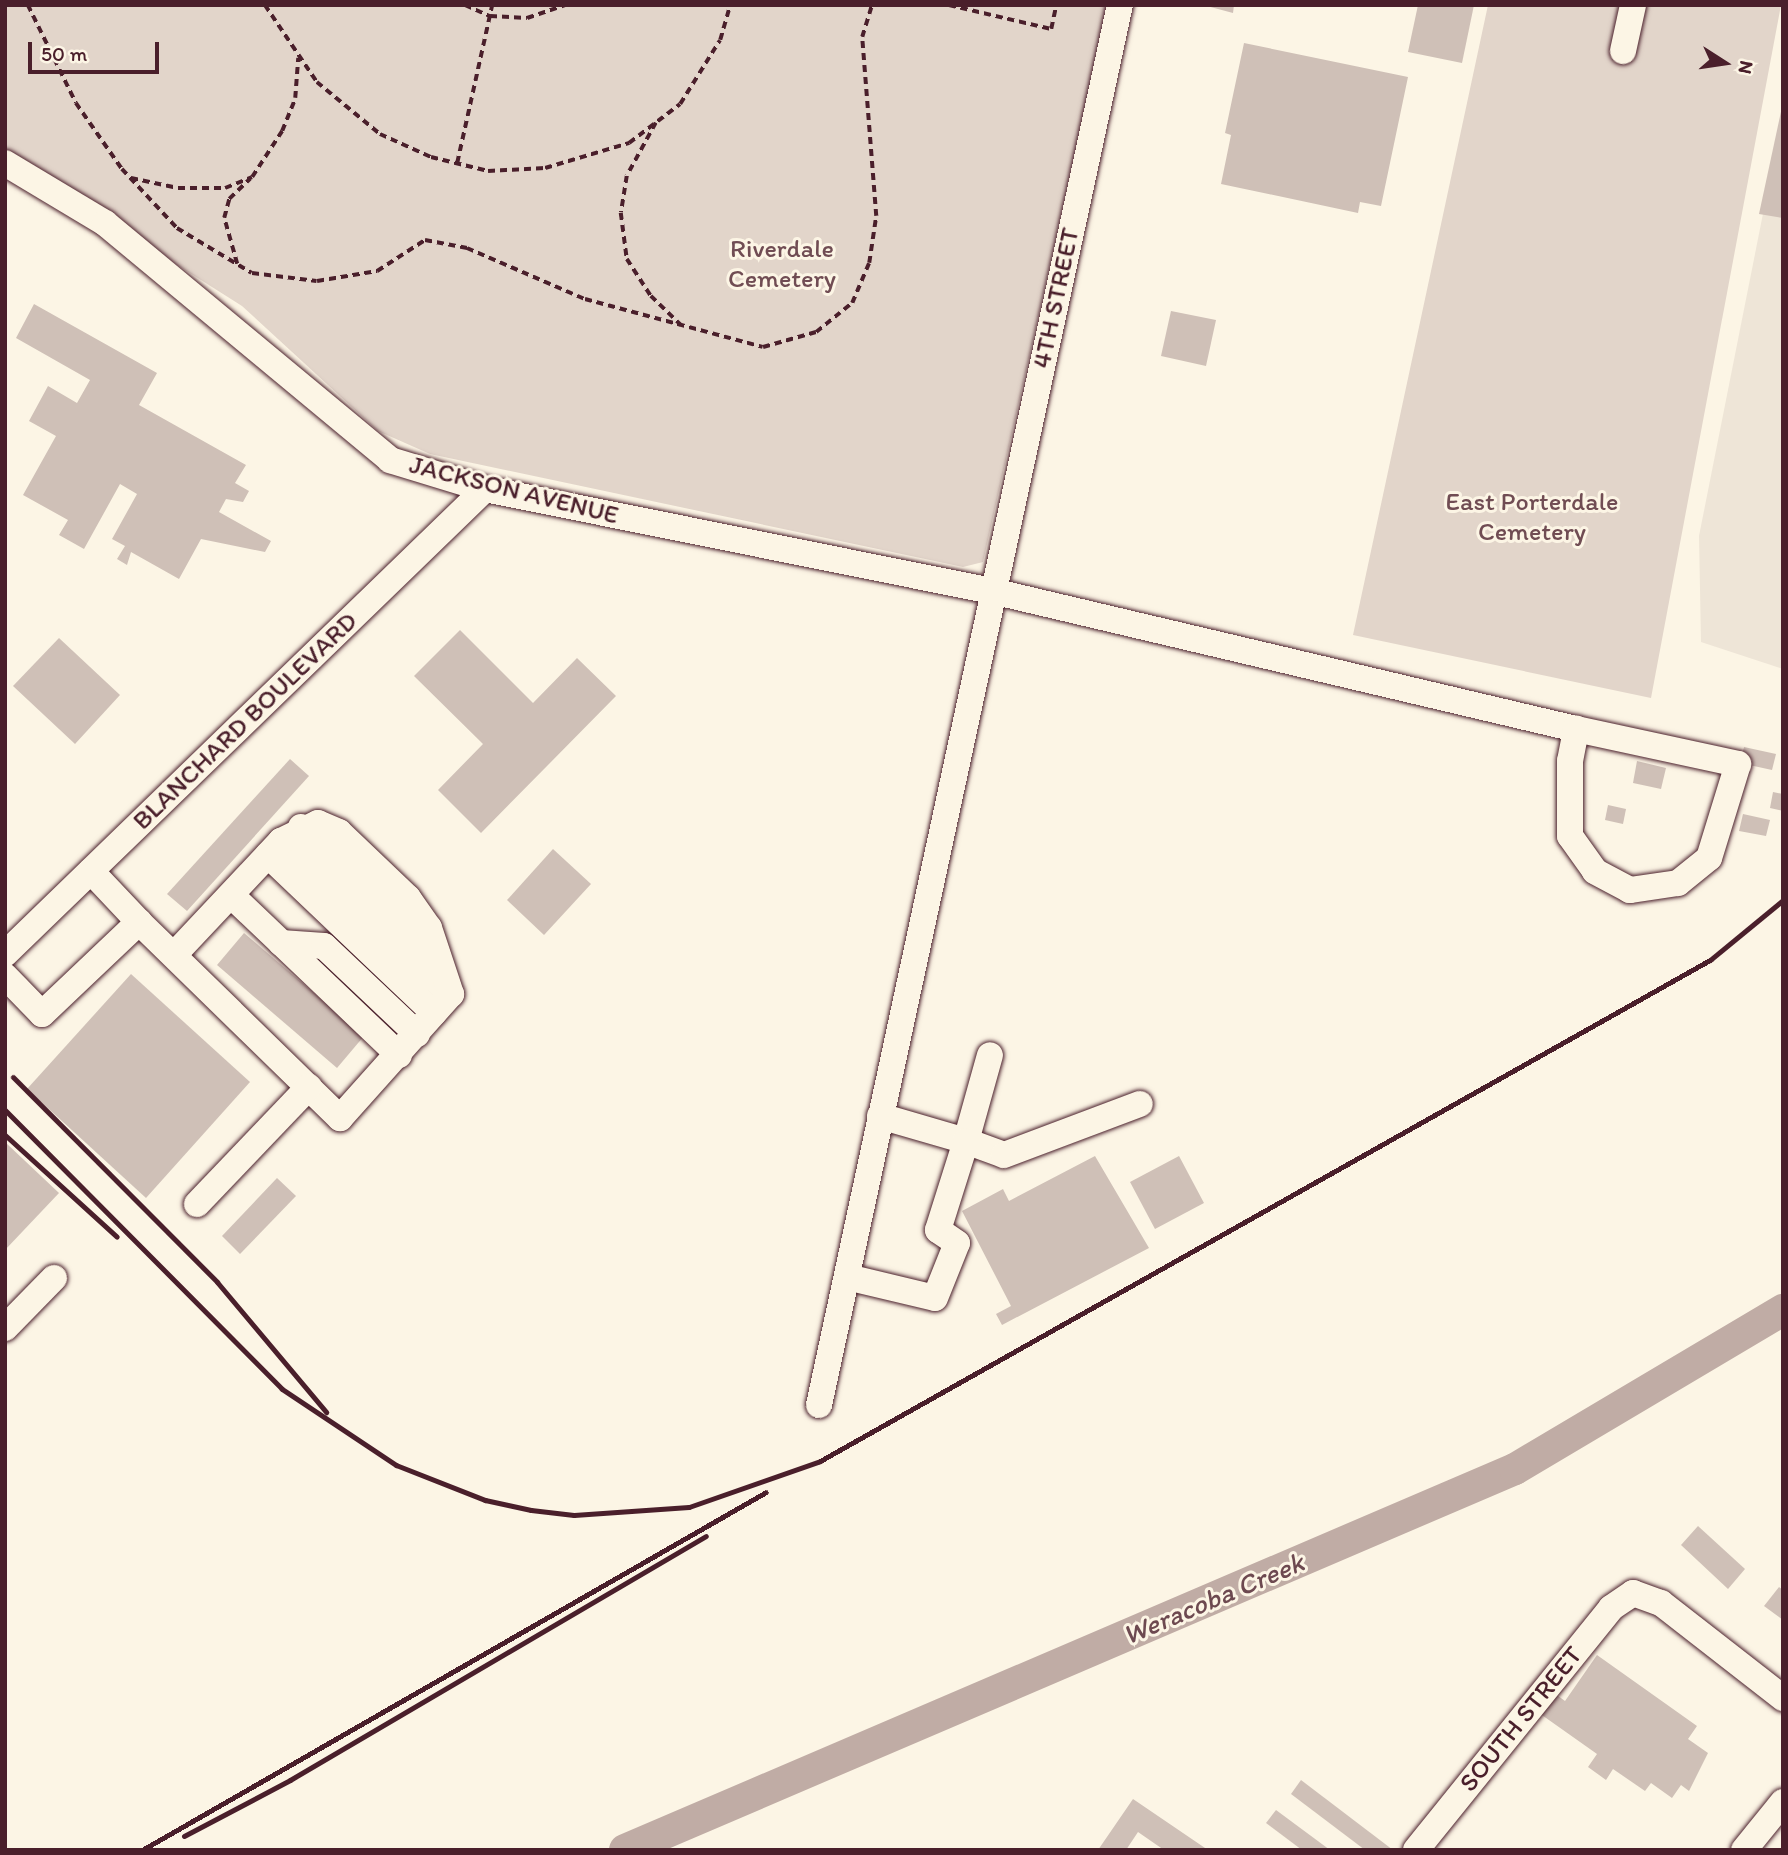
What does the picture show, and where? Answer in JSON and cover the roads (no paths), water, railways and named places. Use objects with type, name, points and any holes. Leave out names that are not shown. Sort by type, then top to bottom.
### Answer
[{"type":"street","name":"4TH STREET","points":[[819,1405],[1120,5]]},
{"type":"street","points":[[1623,51],[1633,5]]},
{"type":"street","name":"JACKSON AVENUE","points":[[5,163],[105,223],[372,448],[390,460],[485,489],[992,591],[1576,729],[1738,764],[1709,858],[1678,883],[1630,890],[1595,871],[1570,836],[1570,761],[1576,729]]},
{"type":"street","name":"BLANCHARD BOULEVARD","points":[[5,954],[485,489]]},
{"type":"street","points":[[91,871],[139,922],[340,1118],[443,1003],[444,963],[429,928],[408,898],[349,842],[318,823],[284,841],[174,955]]},
{"type":"street","points":[[284,841],[443,1003]]},
{"type":"street","points":[[231,895],[399,1055]]},
{"type":"street","points":[[5,976],[42,1014],[139,922]]},
{"type":"street","points":[[281,943],[324,946],[416,1034]]},
{"type":"street","points":[[846,1277],[935,1298],[957,1243],[938,1230],[989,1055]]},
{"type":"street","points":[[197,1204],[309,1087]]},
{"type":"street","points":[[880,1116],[1004,1155],[1140,1104]]},
{"type":"street","points":[[5,1328],[54,1278]]},
{"type":"street","name":"SOUTH STREET","points":[[1416,1850],[1611,1608],[1633,1593],[1661,1603],[1783,1698]]},
{"type":"street","points":[[1744,1850],[1783,1802]]},
{"type":"waterway","name":"Weracoba Creek","points":[[625,1850],[1515,1469],[1783,1310]]},
{"type":"railway","points":[[5,1110],[282,1389],[396,1465],[485,1500],[531,1510],[574,1515],[689,1507],[820,1461],[1710,960],[1783,900]]},
{"type":"railway","points":[[13,1077],[217,1282],[326,1412]]},
{"type":"railway","points":[[5,1135],[117,1237]]},
{"type":"railway","points":[[142,1850],[766,1492]]},
{"type":"railway","points":[[184,1836],[290,1780],[706,1536]]},
{"type":"park label","name":"Riverdale Cemetery","points":[[782,264]]},
{"type":"park label","name":"East Porterdale Cemetery","points":[[1532,517]]}]
